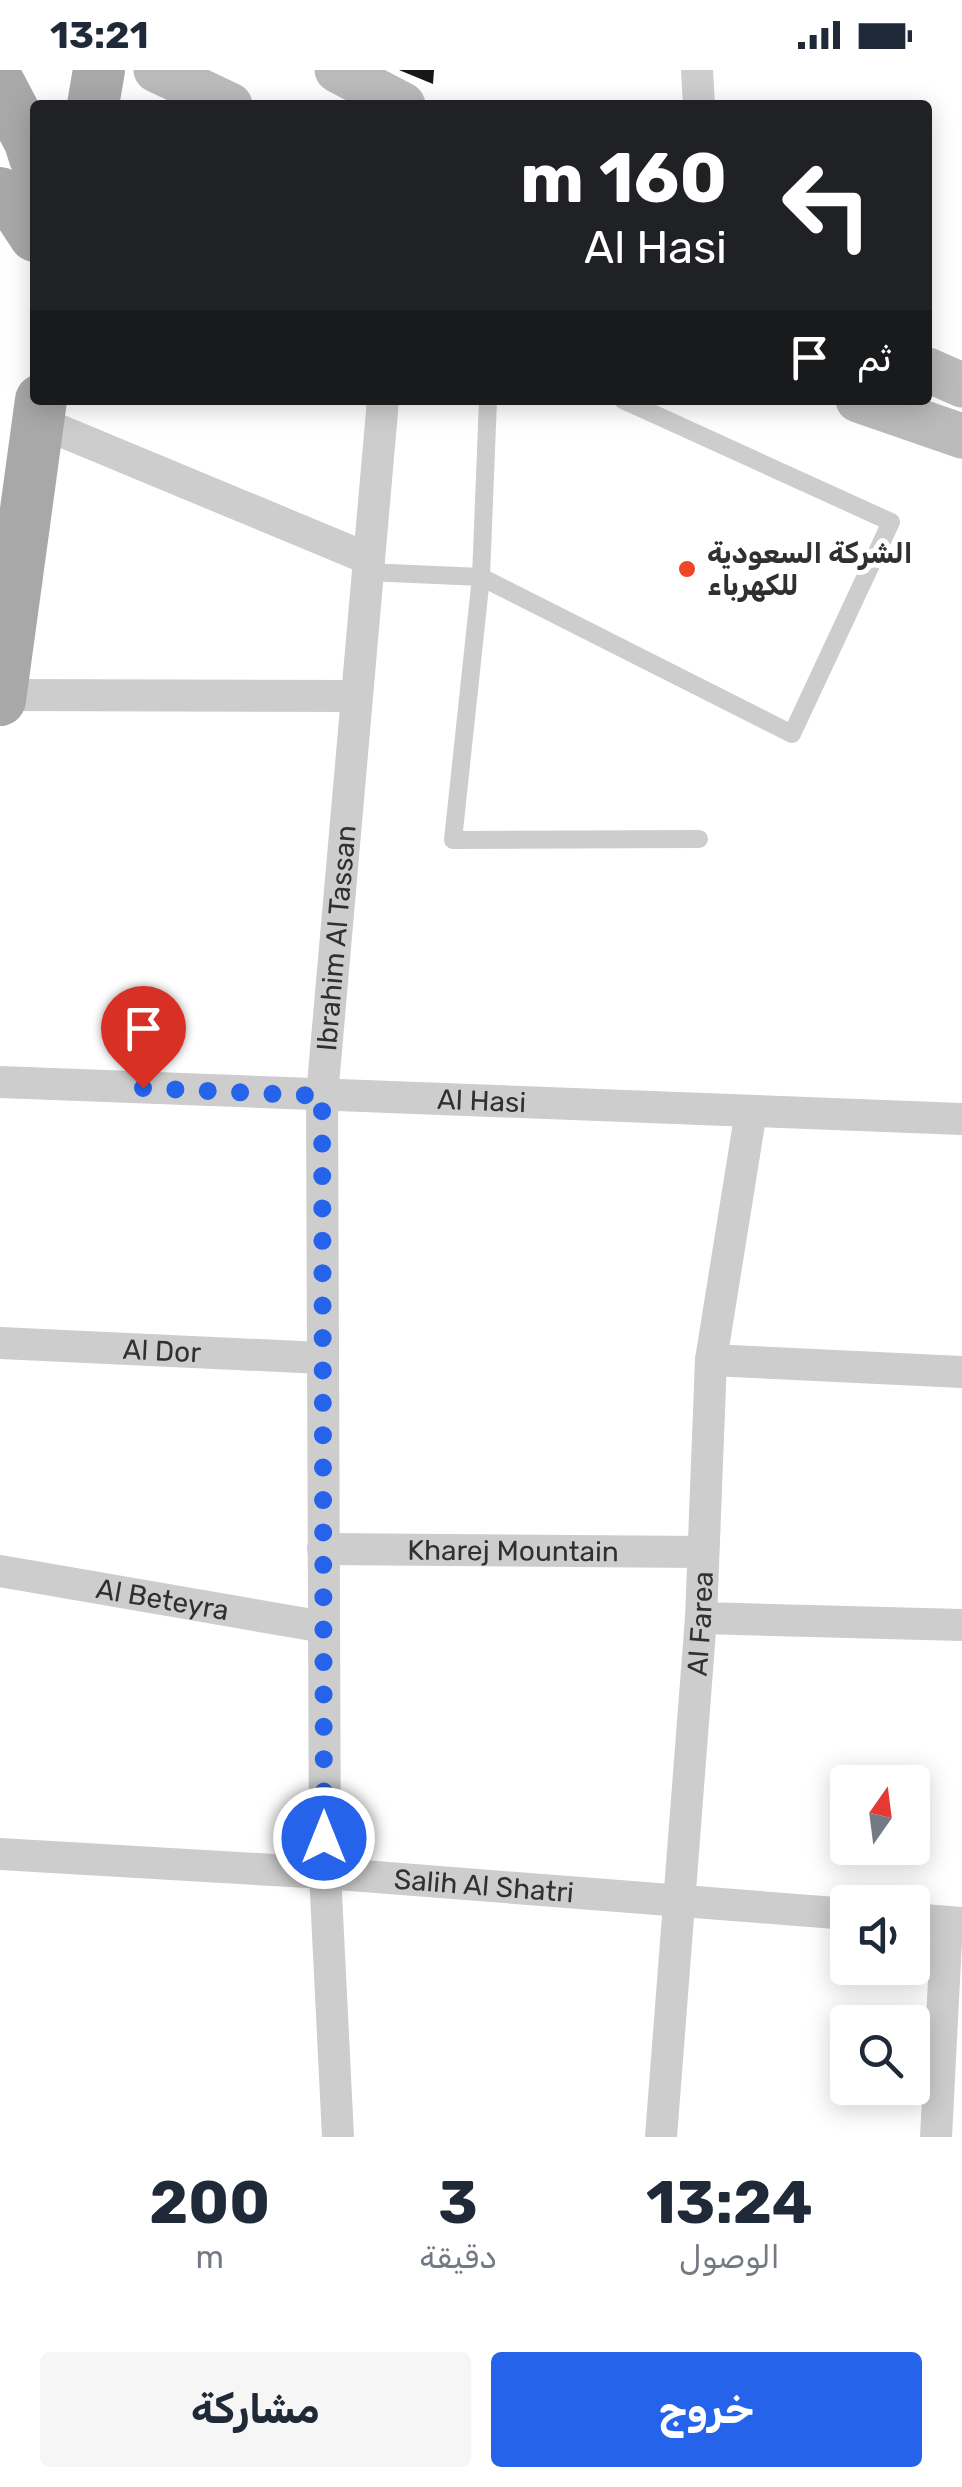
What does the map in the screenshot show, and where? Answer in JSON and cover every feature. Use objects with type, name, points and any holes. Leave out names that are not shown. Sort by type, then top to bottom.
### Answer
[{"type":"main road","points":[[94,100],[99,70]]},
{"type":"main road","points":[[156,70],[219,100]]},
{"type":"main road","points":[[336,70],[393,100]]},
{"type":"main road","points":[[0,85],[30,142]]},
{"type":"main road","points":[[0,193],[11,200],[30,228]]},
{"type":"main road","points":[[932,372],[962,384]]},
{"type":"main road","points":[[872,405],[962,436]]},
{"type":"main road","points":[[0,698],[39,411]]},
{"type":"street","points":[[697,70],[699,100]]},
{"type":"street","name":"Ibrahim Al Tassan","points":[[338,2137],[325,1872],[322,1096],[382,405]]},
{"type":"street","points":[[39,411],[368,566]]},
{"type":"street","points":[[0,698],[357,696]]},
{"type":"street","name":"Al Hasi","points":[[0,1082],[962,1119]]},
{"type":"street","name":"Al Farea","points":[[661,2137],[701,1618],[711,1360],[751,1111]]},
{"type":"street","name":"Al Dor","points":[[0,1344],[322,1358]]},
{"type":"street","points":[[711,1360],[962,1372]]},
{"type":"street","name":"Kharej Mountain","points":[[324,1549],[703,1552]]},
{"type":"street","name":"Al Beteyra","points":[[0,1571],[324,1627]]},
{"type":"street","points":[[701,1618],[962,1625]]},
{"type":"street","name":"Salih Al Shatri","points":[[0,1854],[325,1872],[830,1913]]},
{"type":"street","points":[[936,2137],[954,1923]]},
{"type":"lane","points":[[488,405],[481,577],[453,840],[700,839]]},
{"type":"lane","points":[[368,566],[481,577],[792,734],[890,522],[634,405]]},
{"type":"building","points":[[399,70],[434,70],[433,84]]},
{"type":"place","name":"الشركة السعودية للكهرباء","points":[[687,569]]},
{"type":"route","points":[[143,1088],[322,1096],[324,1838]]}]
